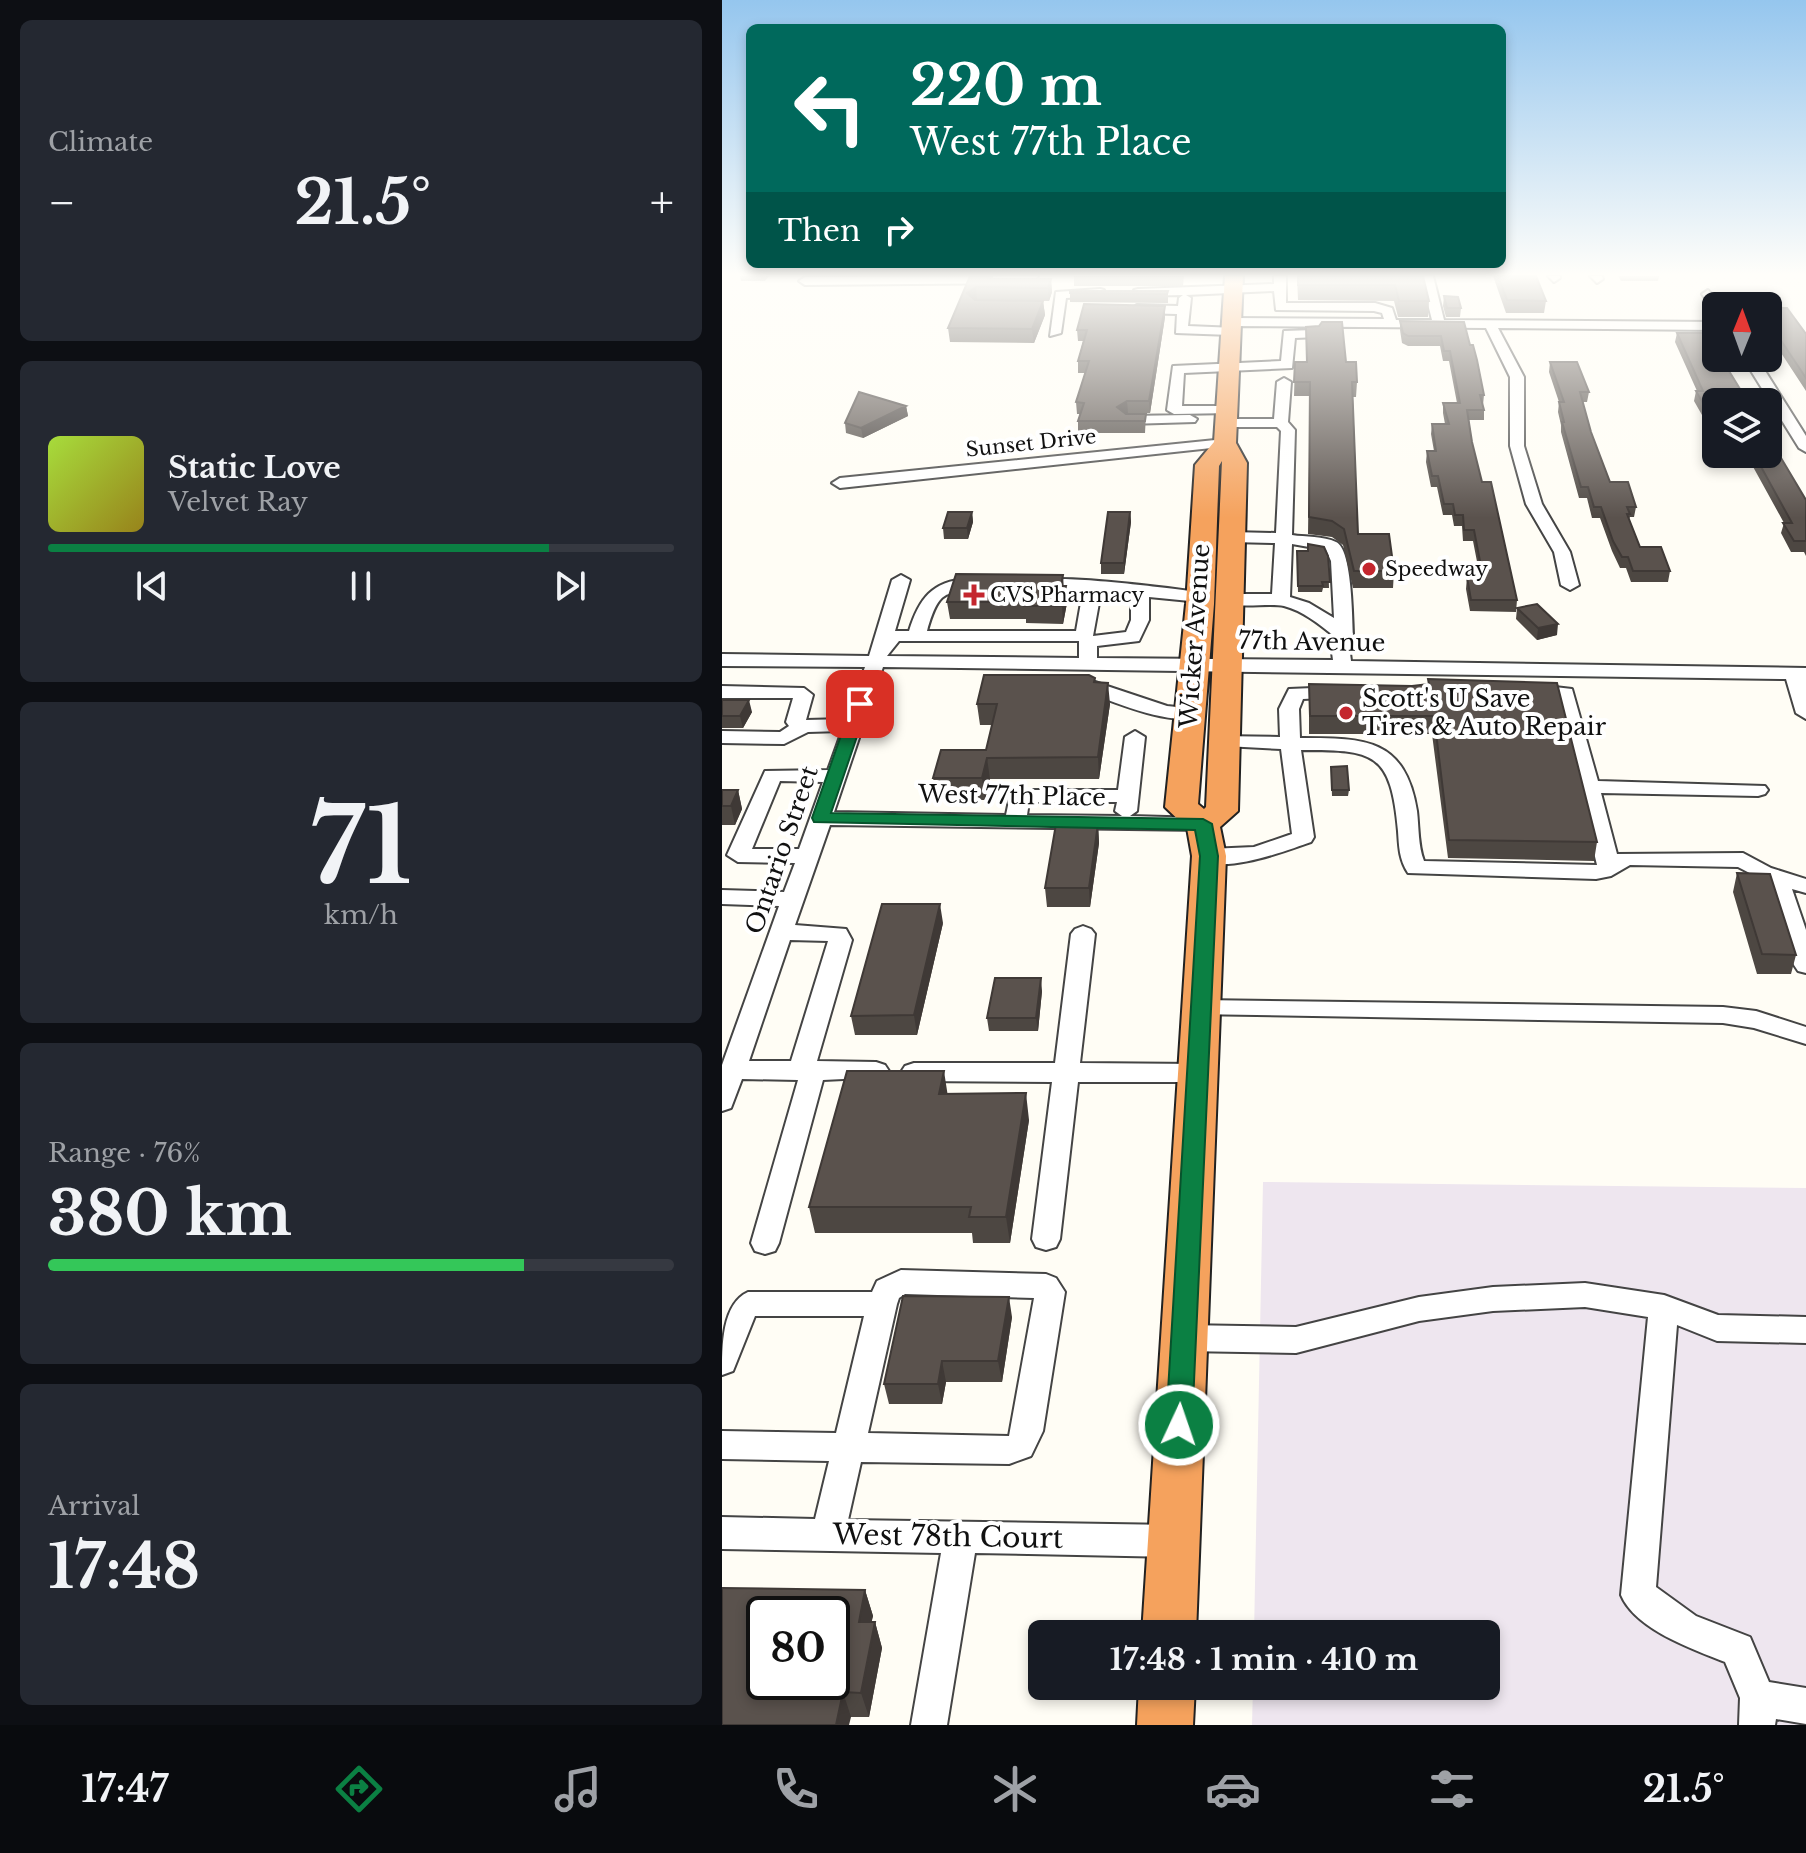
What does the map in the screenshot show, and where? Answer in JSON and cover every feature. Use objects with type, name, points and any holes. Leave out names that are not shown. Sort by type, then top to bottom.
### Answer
[{"type":"highway","name":"Wicker Avenue","points":[[1226,424],[1207,465],[1181,807],[1206,840],[1222,811],[1235,463],[1226,424],[1230,356]]},
{"type":"highway","points":[[1170,1620],[1201,1008],[1206,840]]},
{"type":"highway","points":[[1165,1725],[1166,1700]]},
{"type":"street","points":[[1226,424],[1174,410],[1178,369],[1287,365],[1288,356]]},
{"type":"street","points":[[1507,356],[1517,377],[1517,446],[1534,504],[1562,552],[1570,585]]},
{"type":"street","points":[[1759,372],[1806,448]]},
{"type":"street","points":[[1281,423],[1284,382]]},
{"type":"street","points":[[1128,420],[1281,423],[1288,430],[1281,598]]},
{"type":"street","name":"Sunset Drive","points":[[840,483],[1226,424]]},
{"type":"street","points":[[1231,537],[1282,538],[1333,546],[1339,561],[1343,666]]},
{"type":"street","name":"Ontario Street","points":[[726,1085],[733,1040],[781,932],[901,580]]},
{"type":"street","points":[[917,635],[924,611],[937,589],[955,583],[1140,590],[1200,588]]},
{"type":"street","points":[[1093,586],[1084,663],[1078,682],[1165,712],[1190,713]]},
{"type":"street","points":[[878,654],[894,636],[1133,637],[1140,620],[1140,590]]},
{"type":"street","points":[[1230,599],[1281,598],[1307,607],[1344,634]]},
{"type":"street","name":"77th Avenue","points":[[722,660],[878,654],[1084,663],[1343,666],[1420,678],[1800,674]]},
{"type":"street","points":[[1800,674],[1806,713]]},
{"type":"street","points":[[1507,690],[1565,693],[1610,867]]},
{"type":"street","points":[[722,692],[797,692],[803,695],[796,722],[804,726],[852,725]]},
{"type":"street","points":[[1290,744],[1289,709],[1296,693],[1355,693]]},
{"type":"street","points":[[722,737],[780,746],[804,726]]},
{"type":"street","points":[[1124,824],[1135,737]]},
{"type":"street","points":[[1225,740],[1370,748],[1384,757],[1398,771],[1411,857],[1416,868],[1596,872],[1626,858],[1743,860],[1777,877],[1806,886]]},
{"type":"street","name":"West 77th Place","points":[[821,818],[1124,824],[1206,840],[1257,854],[1303,837],[1290,744]]},
{"type":"street","points":[[807,856],[730,855],[772,775],[835,776]]},
{"type":"street","points":[[1589,787],[1758,790]]},
{"type":"street","points":[[1015,822],[1020,796],[1127,796]]},
{"type":"street","points":[[1777,877],[1806,965]]},
{"type":"street","points":[[722,897],[793,899]]},
{"type":"street","points":[[765,1243],[840,940],[838,934],[829,932],[781,932]]},
{"type":"street","points":[[1046,1239],[1083,934]]},
{"type":"street","points":[[1201,1008],[1723,1015],[1756,1020],[1805,1036]]},
{"type":"street","points":[[726,1085],[807,1071],[1197,1073]]},
{"type":"street","points":[[722,1445],[849,1448],[1009,1450],[1020,1446],[1027,1431],[1050,1292],[1046,1286],[901,1282],[887,1290],[882,1304],[849,1448],[828,1535]]},
{"type":"street","points":[[1184,1338],[1296,1340],[1419,1309],[1493,1299],[1585,1295],[1664,1307],[1717,1328],[1806,1330]]},
{"type":"street","points":[[722,1362],[739,1313],[748,1304],[882,1304]]},
{"type":"street","points":[[1664,1307],[1638,1595],[1685,1629],[1737,1649],[1757,1712],[1806,1706]]},
{"type":"street","name":"West 78th Court","points":[[722,1533],[1174,1541]]},
{"type":"street","points":[[929,1725],[961,1537]]},
{"type":"shaded area","points":[[1263,1182],[1806,1188],[1806,1725],[1252,1725],[1253,1700],[1500,1700],[1500,1620],[1254,1620]]},
{"type":"building","points":[[1079,356],[1156,356],[1149,401],[1127,401],[1117,407],[1126,414],[1146,414],[1145,421],[1078,421],[1084,403],[1076,402],[1089,361],[1078,361]]},
{"type":"building","points":[[1307,356],[1345,356],[1346,362],[1356,362],[1357,382],[1352,382],[1358,534],[1389,534],[1394,571],[1354,571],[1344,529],[1332,521],[1309,517],[1310,382],[1294,382],[1295,362],[1307,362]]},
{"type":"building","points":[[1451,356],[1476,356],[1484,410],[1467,410],[1472,442],[1482,482],[1491,482],[1517,600],[1471,600],[1467,577],[1483,577],[1474,530],[1464,530],[1463,515],[1455,515],[1453,504],[1444,504],[1438,476],[1432,476],[1427,451],[1436,451],[1432,424],[1449,424],[1443,403],[1460,403]]},
{"type":"building","points":[[1688,356],[1702,356],[1702,372],[1730,372],[1739,388],[1702,389]]},
{"type":"building","points":[[1792,356],[1806,356],[1806,378]]},
{"type":"building","points":[[1550,362],[1577,362],[1589,392],[1580,392],[1591,432],[1610,482],[1628,482],[1636,507],[1627,507],[1630,514],[1627,514],[1640,547],[1661,547],[1670,571],[1633,571],[1628,557],[1622,557],[1613,541],[1601,507],[1594,507],[1588,487],[1581,487],[1562,422],[1559,402],[1564,402]]},
{"type":"building","points":[[859,392],[906,406],[861,428],[845,423]]},
{"type":"building","points":[[1782,460],[1806,500],[1806,541],[1794,541],[1783,523],[1792,523],[1762,468],[1782,468]]},
{"type":"building","points":[[948,512],[972,512],[967,528],[943,528]]},
{"type":"building","points":[[1108,512],[1130,512],[1124,563],[1101,563]]},
{"type":"building","points":[[1308,544],[1324,547],[1328,556],[1330,582],[1322,582],[1323,586],[1298,586],[1297,551],[1308,551]]},
{"type":"building","points":[[956,574],[1063,575],[1061,586],[1066,586],[1061,606],[1024,606],[1025,602],[947,602]]},
{"type":"building","points":[[1537,604],[1558,624],[1538,628],[1517,608]]},
{"type":"building","points":[[984,675],[1089,675],[1095,678],[1094,682],[1108,683],[1098,757],[987,758],[982,778],[933,778],[941,750],[986,750],[997,704],[977,704]]},
{"type":"building","points":[[1428,679],[1557,683],[1597,842],[1449,840],[1434,716],[1310,716],[1309,684],[1412,686],[1429,684]]},
{"type":"building","points":[[722,700],[749,700],[740,716],[722,716]]},
{"type":"building","points":[[1347,766],[1349,790],[1332,790],[1331,767]]},
{"type":"building","points":[[722,790],[738,790],[731,806],[722,806]]},
{"type":"building","points":[[1056,824],[1098,824],[1089,888],[1045,888]]},
{"type":"building","points":[[1737,873],[1770,874],[1796,955],[1762,954]]},
{"type":"building","points":[[882,904],[940,904],[914,1015],[851,1016]]},
{"type":"building","points":[[995,978],[1041,978],[1036,1018],[987,1018]]},
{"type":"building","points":[[847,1071],[944,1071],[939,1094],[1026,1093],[1006,1217],[969,1217],[971,1207],[809,1207]]},
{"type":"building","points":[[903,1296],[1009,1297],[998,1361],[942,1361],[938,1384],[884,1384]]},
{"type":"building","points":[[722,1588],[865,1590],[859,1622],[875,1622],[861,1693],[850,1692],[850,1596],[746,1596],[746,1700],[841,1700],[836,1725],[722,1725]]},
{"type":"place","name":"Speedway","points":[[1369,569]]},
{"type":"place","name":"CVS Pharmacy","points":[[974,595]]},
{"type":"place","name":"Scott's U Save Tires & Auto Repair","points":[[1346,713]]},
{"type":"route","points":[[860,704],[821,818],[1203,824],[1209,856],[1179,1425]]}]
